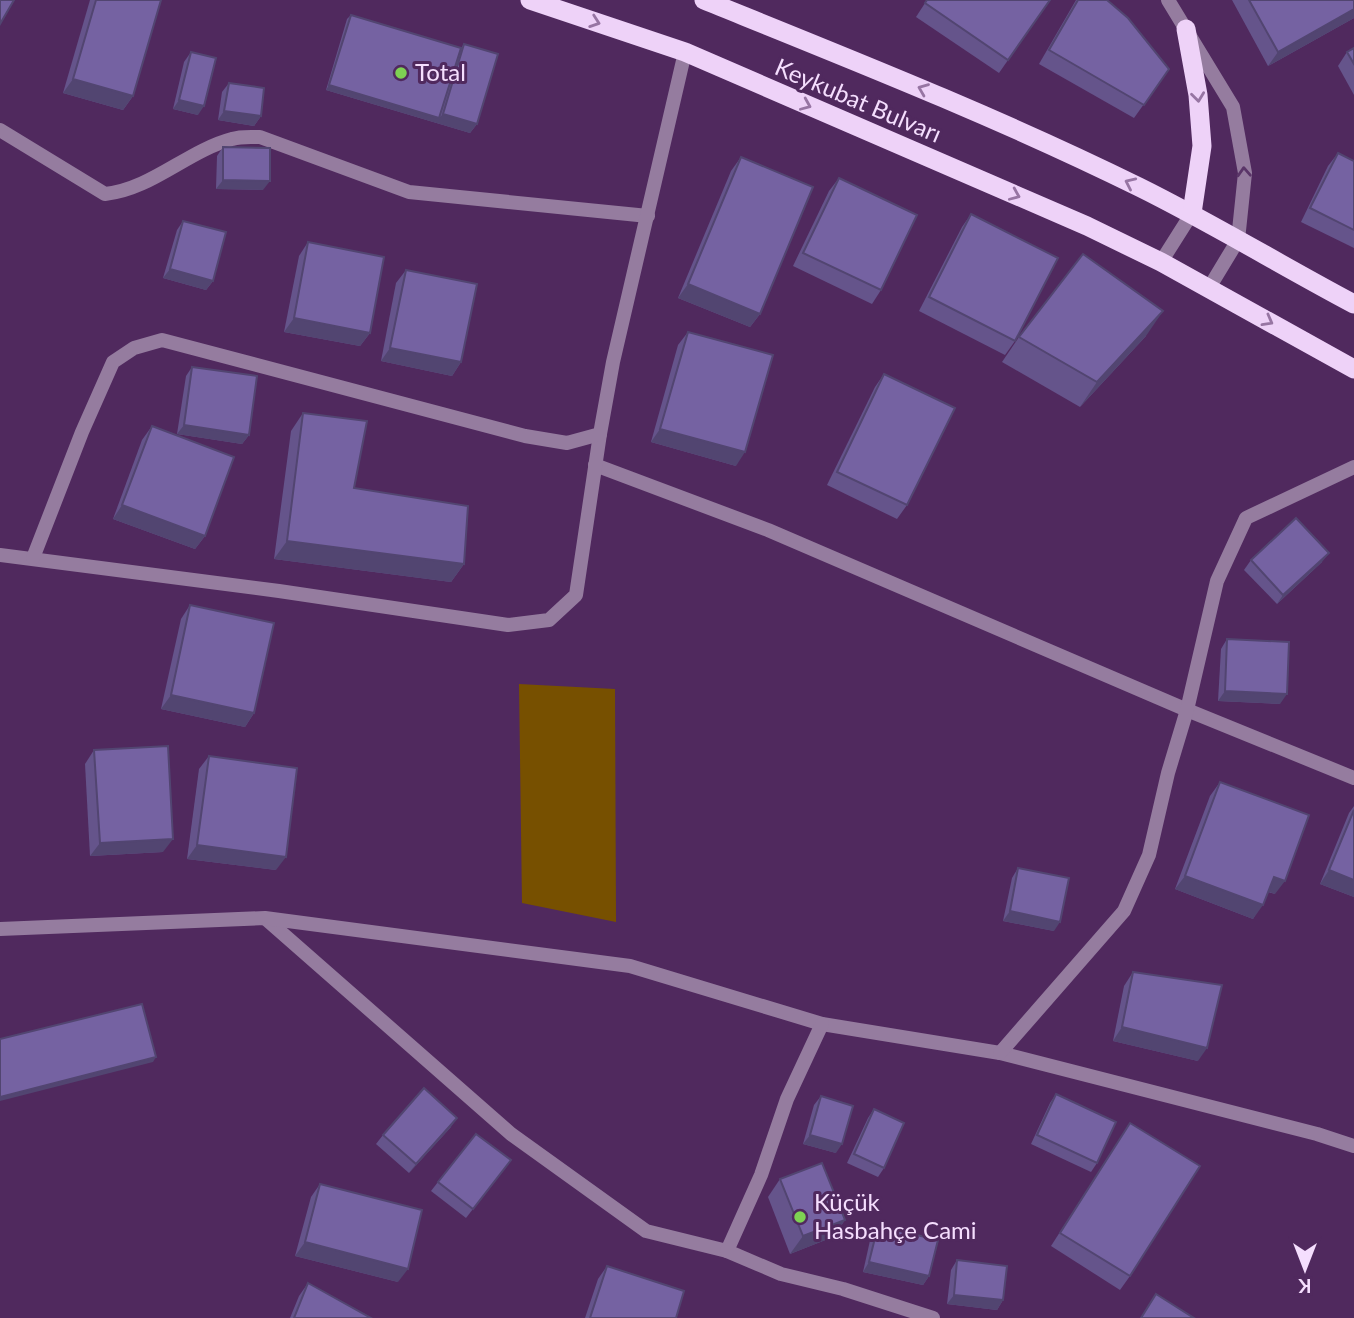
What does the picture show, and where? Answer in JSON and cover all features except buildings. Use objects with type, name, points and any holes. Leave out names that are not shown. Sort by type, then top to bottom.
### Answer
[{"type":"highway","name":"Keykubat Bulvarı","points":[[530,0],[685,52],[1087,226],[1209,288]]},
{"type":"highway","name":"Keykubat Bulvarı","points":[[704,0],[955,102],[1192,213],[1238,240]]},
{"type":"highway","points":[[1186,30],[1198,95],[1202,146],[1192,213]]},
{"type":"highway","points":[[1238,240],[1354,304]]},
{"type":"highway","points":[[1209,288],[1354,369]]},
{"type":"street","points":[[1168,0],[1233,107],[1245,173],[1238,240],[1209,288]]},
{"type":"street","points":[[0,555],[279,591],[508,625],[549,620],[576,595],[613,362],[685,52]]},
{"type":"street","points":[[0,130],[105,194],[120,192],[151,180],[199,152],[234,138],[260,137],[409,192],[648,216]]},
{"type":"street","points":[[1161,262],[1192,213]]},
{"type":"street","points":[[33,558],[82,432],[113,362],[134,348],[162,340],[525,436],[567,443],[600,434]]},
{"type":"street","points":[[595,465],[768,530],[1187,710],[1354,778]]},
{"type":"street","points":[[1000,1053],[1124,911],[1149,855],[1217,581],[1246,518],[1354,467]]},
{"type":"street","points":[[0,929],[265,918],[630,966],[822,1024],[1000,1053],[1354,1146]]},
{"type":"street","points":[[265,918],[511,1134],[646,1231],[727,1251],[781,1274],[843,1289],[933,1318]]},
{"type":"street","points":[[727,1251],[761,1175],[787,1098],[822,1024]]},
{"type":"shaded area","points":[[519,684],[615,689],[616,922],[522,903]]},
{"type":"place","name":"Total","points":[[401,73]]},
{"type":"place","name":"Küçük Hasbahçe Cami","points":[[800,1217]]}]
